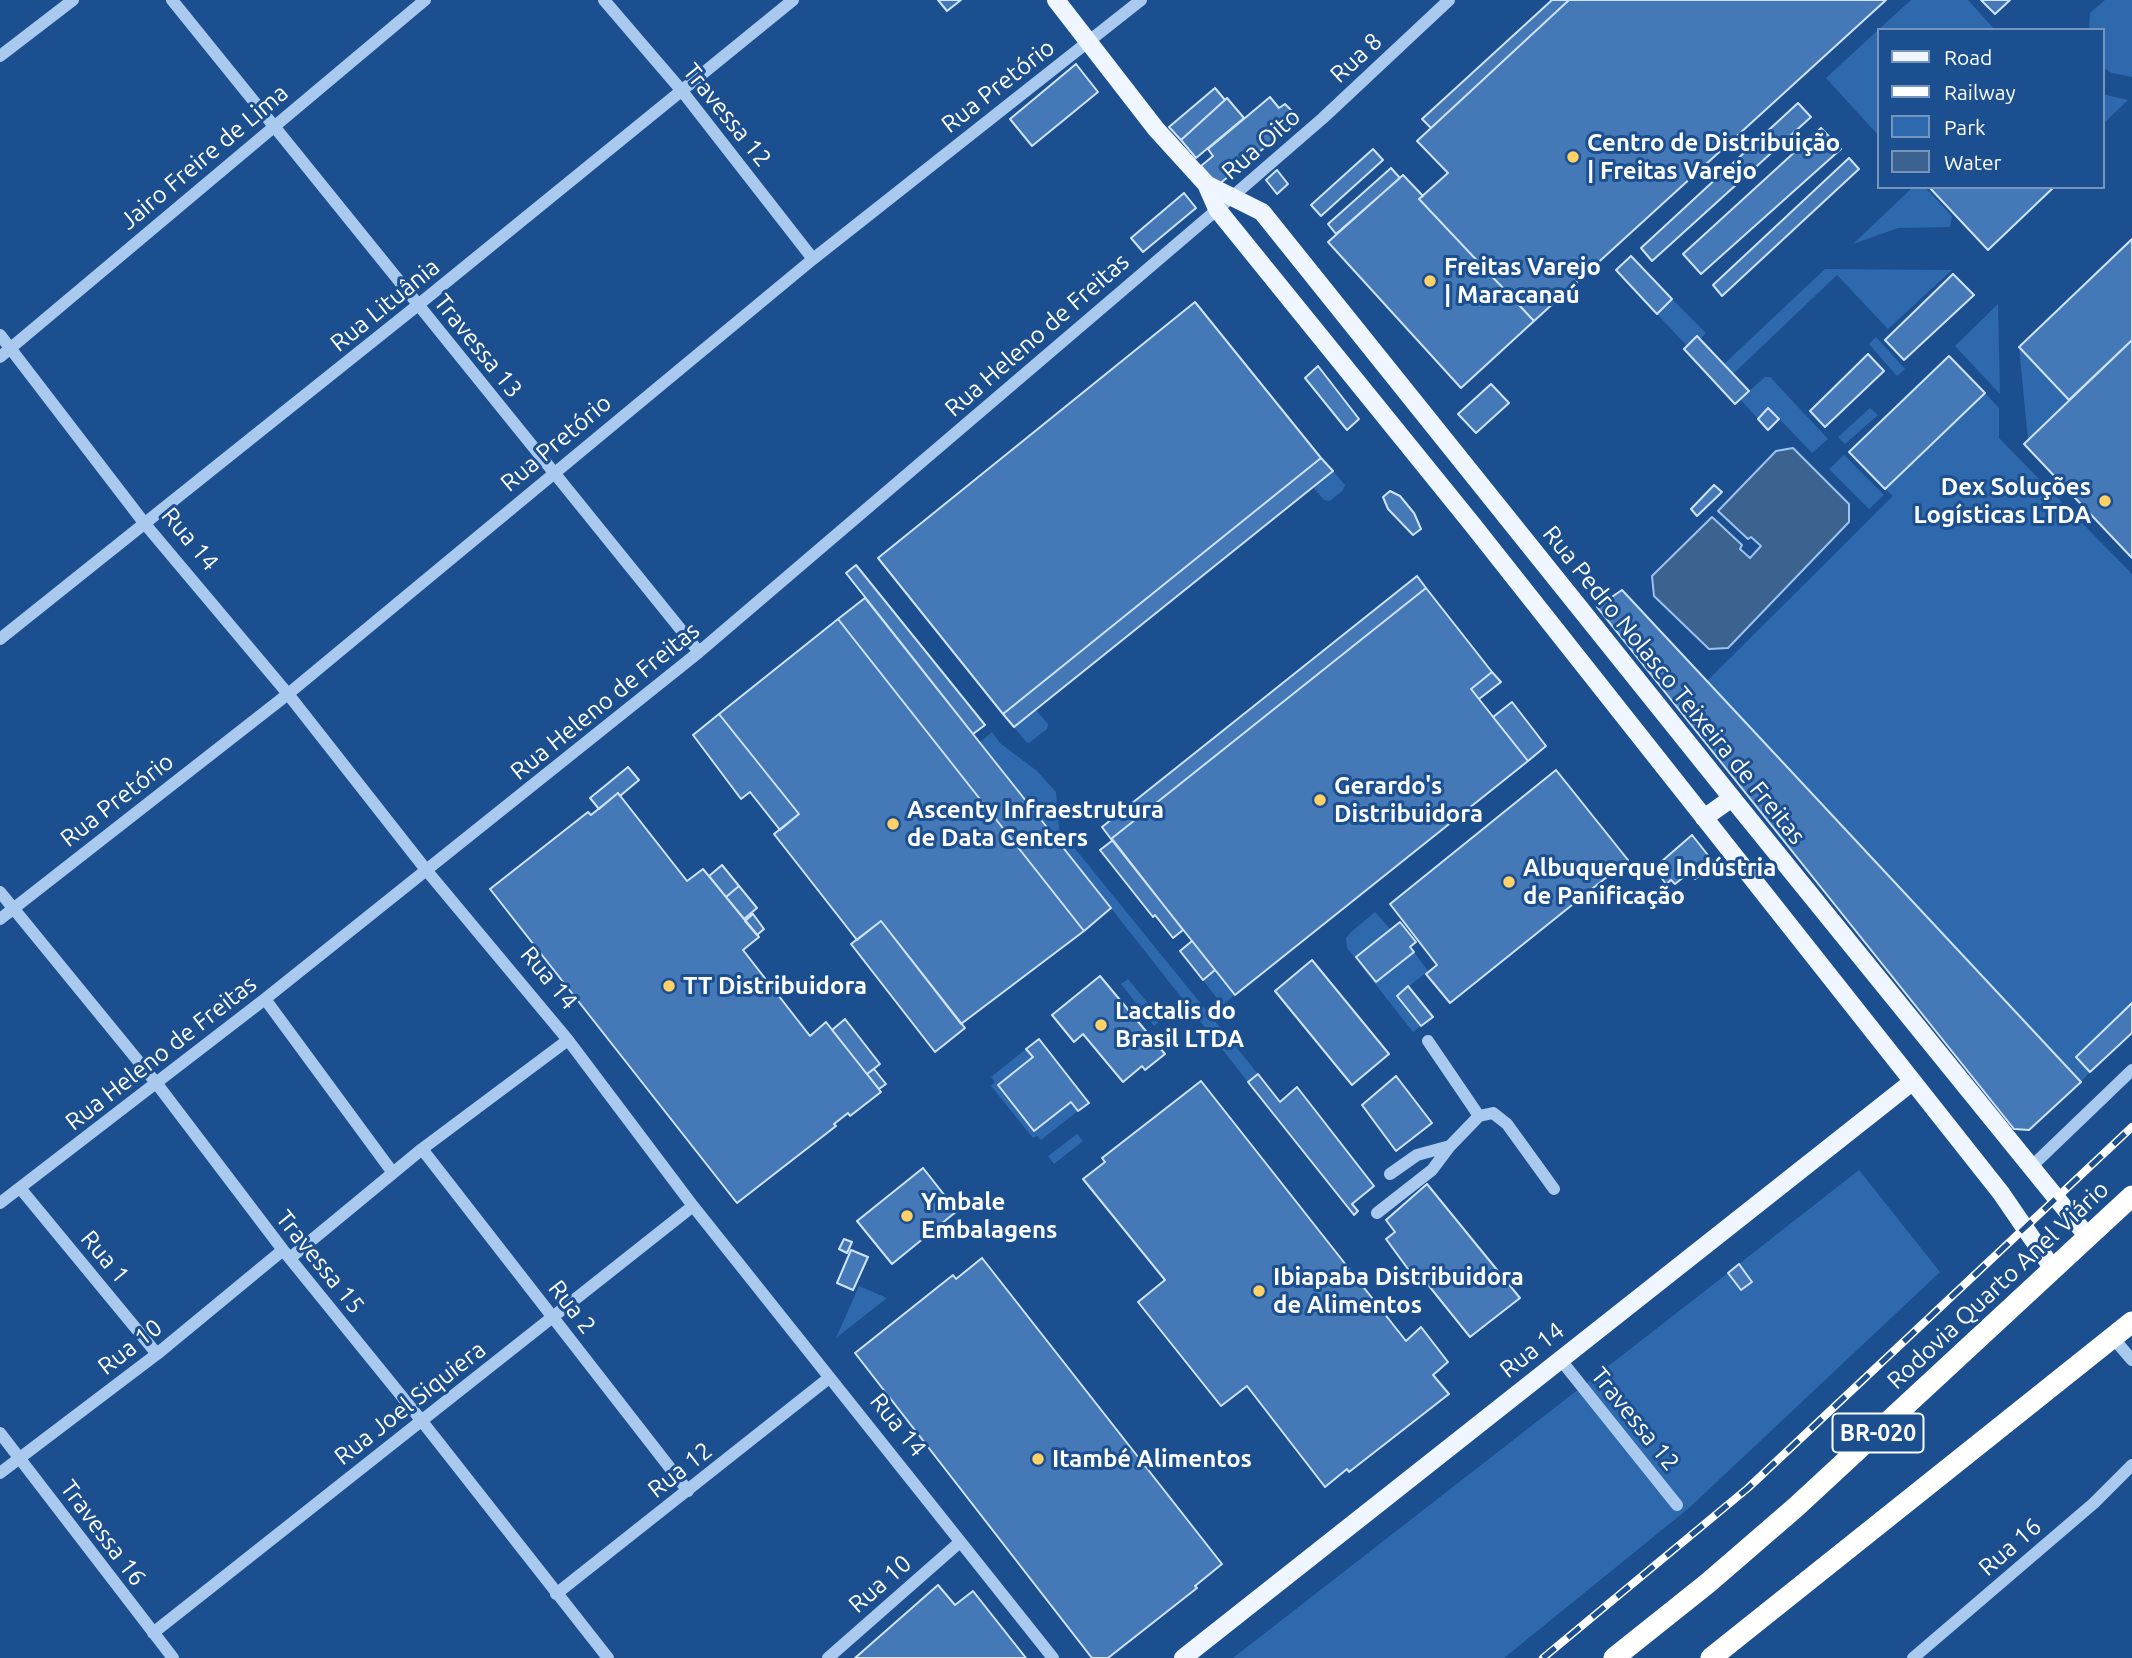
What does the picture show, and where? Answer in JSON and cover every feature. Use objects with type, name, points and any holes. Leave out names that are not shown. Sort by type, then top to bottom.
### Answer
[{"type":"highway","name":"Rodovia Quarto Anel Viário","points":[[1614,1658],[1708,1583],[1805,1498],[2132,1196]]},
{"type":"highway","name":"BR-020","points":[[1711,1658],[2132,1322]]},
{"type":"main road","points":[[1056,0],[1156,129],[1225,202],[1449,495],[2008,1203],[2053,1269]]},
{"type":"main road","name":"Rua Pedro Nolasco Teixeira de Freitas","points":[[1225,202],[1262,212],[2088,1237]]},
{"type":"main road","points":[[1704,818],[1732,798]]},
{"type":"main road","name":"Rua 14","points":[[1183,1658],[1912,1082]]},
{"type":"street","points":[[0,56],[73,0]]},
{"type":"street","name":"Travessa 13","points":[[172,0],[699,652]]},
{"type":"street","name":"Jairo Freire de Lima","points":[[0,357],[425,0]]},
{"type":"street","name":"Travessa 12","points":[[604,0],[682,91],[813,259]]},
{"type":"street","name":"Rua Lituânia","points":[[0,639],[418,305],[793,0]]},
{"type":"street","name":"Rua Pretório","points":[[0,919],[288,694],[813,259],[1141,0]]},
{"type":"street","name":"Rua 8","points":[[1323,118],[1449,0]]},
{"type":"street","name":"Rua Oito","points":[[1225,202],[1323,118]]},
{"type":"street","name":"Rua Heleno de Freitas","points":[[0,1203],[265,999],[699,652],[1225,202]]},
{"type":"street","name":"Rua 14","points":[[0,335],[145,524],[288,694],[427,871],[568,1040],[693,1206],[1053,1658]]},
{"type":"street","name":"Travessa 15","points":[[0,892],[157,1084],[286,1254],[421,1420],[608,1658]]},
{"type":"street","points":[[265,999],[393,1174]]},
{"type":"street","name":"Rua 10","points":[[0,1473],[568,1040]]},
{"type":"street","points":[[1428,1041],[1479,1116]]},
{"type":"street","points":[[2031,1167],[2132,1070]]},
{"type":"street","points":[[1377,1213],[1432,1170],[1450,1146],[1479,1116],[1493,1113],[1507,1124],[1554,1189]]},
{"type":"street","points":[[1390,1174],[1417,1155],[1450,1146]]},
{"type":"street","name":"Rua 2","points":[[422,1149],[688,1491]]},
{"type":"street","name":"Rua 1","points":[[20,1188],[157,1354]]},
{"type":"street","name":"Rua Joel Siquiera","points":[[153,1633],[693,1206]]},
{"type":"street","points":[[2114,1339],[2132,1360]]},
{"type":"street","name":"Travessa 12","points":[[1560,1359],[1677,1505]]},
{"type":"street","name":"Rua 12","points":[[556,1594],[829,1378]]},
{"type":"street","name":"Travessa 16","points":[[0,1433],[173,1658]]},
{"type":"street","name":"Rua 16","points":[[1913,1658],[1929,1653],[2132,1465]]},
{"type":"street","name":"Rua 10","points":[[828,1658],[960,1542]]},
{"type":"green space","points":[[1911,0],[1968,0],[1993,28],[1880,28]]},
{"type":"green space","points":[[2105,0],[2132,0],[2132,77],[2112,73],[2104,68],[2104,28],[2089,28],[2090,13]]},
{"type":"green space","points":[[1876,32],[1876,133],[1826,78]]},
{"type":"green space","points":[[2104,94],[2128,100],[2104,123]]},
{"type":"green space","points":[[1911,189],[1927,189],[1952,216],[1950,227],[1898,228],[1853,244]]},
{"type":"green space","points":[[1825,269],[1952,270],[1888,329],[1837,275],[1733,374],[1724,364]]},
{"type":"green space","points":[[1672,299],[1706,333],[1700,339],[1697,336],[1687,346],[1657,314]]},
{"type":"green space","points":[[1998,304],[2000,394],[1955,346]]},
{"type":"green space","points":[[1876,337],[1905,369],[1897,376],[1869,344]]},
{"type":"green space","points":[[2019,347],[2069,400],[2028,440]]},
{"type":"green space","points":[[1765,377],[1770,377],[1828,439],[1812,453],[1769,408],[1758,419],[1740,399]]},
{"type":"green space","points":[[1985,393],[1999,408],[1999,438],[2132,574],[2132,1003],[2077,1057],[2090,1072],[2081,1082],[1707,681],[1893,496],[1885,489]]},
{"type":"green space","points":[[1870,408],[1878,415],[1845,444],[1838,437]]},
{"type":"green space","points":[[1844,455],[1884,495],[1869,509],[1829,469]]},
{"type":"green space","points":[[1333,471],[1345,485],[1330,501],[1324,500],[1313,487]]},
{"type":"green space","points":[[1036,710],[1048,724],[1047,729],[1029,743],[1014,727]]},
{"type":"green space","points":[[992,732],[1000,743],[1037,771],[1056,792],[1059,829],[1258,1074],[1248,1082],[980,742]]},
{"type":"green space","points":[[1375,912],[1391,930],[1356,957],[1376,982],[1414,952],[1428,971],[1397,996],[1421,1026],[1413,1032],[1347,948],[1346,938]]},
{"type":"green space","points":[[1215,970],[1235,995],[1222,1005],[1203,980]]},
{"type":"green space","points":[[1128,979],[1161,1019],[1154,1026],[1121,984]]},
{"type":"green space","points":[[1026,1049],[1033,1057],[998,1085],[1034,1131],[1071,1102],[1078,1111],[1041,1140],[1037,1136],[1033,1138],[991,1086],[995,1082],[991,1077]]},
{"type":"green space","points":[[1077,1134],[1083,1141],[1054,1164],[1048,1156]]},
{"type":"green space","points":[[1859,1170],[1940,1272],[1689,1508],[1504,1658],[1233,1658],[1728,1273],[1741,1290],[1752,1282],[1739,1264]]},
{"type":"green space","points":[[859,1286],[887,1298],[836,1338]]},
{"type":"water","points":[[1793,448],[1849,504],[1849,522],[1728,648],[1709,649],[1654,596],[1652,576],[1712,517],[1742,545],[1740,549],[1750,558],[1761,546],[1751,537],[1748,539],[1718,511],[1776,451]]},
{"type":"building","points":[[938,0],[961,0],[947,11]]},
{"type":"building","points":[[1552,0],[1569,0],[1431,128],[1422,119]]},
{"type":"building","name":"Centro de Distribuição | Freitas Varejo","points":[[1569,0],[1886,0],[1534,321],[1419,199],[1448,173],[1417,141]]},
{"type":"building","points":[[1981,0],[2010,0],[1995,14]]},
{"type":"building","points":[[1076,64],[1098,92],[1032,146],[1010,119]]},
{"type":"building","points":[[1215,88],[1225,100],[1181,140],[1169,127]]},
{"type":"building","points":[[1270,97],[1279,108],[1285,104],[1298,117],[1294,124],[1218,185],[1201,166],[1213,156],[1208,149]]},
{"type":"building","points":[[1227,98],[1244,118],[1196,158],[1181,140]]},
{"type":"building","points":[[1798,103],[1811,117],[1652,261],[1641,248]]},
{"type":"building","points":[[1821,128],[1841,149],[1701,274],[1683,254]]},
{"type":"building","points":[[1373,149],[1383,160],[1321,216],[1311,205]]},
{"type":"building","points":[[1849,158],[1859,169],[1722,296],[1713,285]]},
{"type":"building","points":[[1391,168],[1400,178],[1336,234],[1328,224]]},
{"type":"building","points":[[1277,170],[1288,184],[1277,194],[1266,180]]},
{"type":"building","name":"Freitas Varejo | Maracanaú","points":[[1403,175],[1423,196],[1419,199],[1534,321],[1461,388],[1328,242]]},
{"type":"building","points":[[1931,189],[2052,189],[1988,250]]},
{"type":"building","points":[[1184,193],[1196,208],[1143,252],[1131,238]]},
{"type":"building","points":[[2132,239],[2132,340],[2069,400],[2019,347]]},
{"type":"building","points":[[1631,256],[1672,299],[1657,314],[1616,270]]},
{"type":"building","points":[[1953,274],[1974,295],[1904,360],[1885,340]]},
{"type":"building","points":[[1195,302],[1321,458],[1003,714],[878,558]]},
{"type":"building","points":[[1697,336],[1749,391],[1735,404],[1684,349]]},
{"type":"building","name":"Dex Soluções Logísticas LTDA","points":[[2132,340],[2132,558],[2024,444]]},
{"type":"building","points":[[1868,354],[1884,371],[1825,427],[1810,411]]},
{"type":"building","points":[[1949,356],[1985,393],[1885,489],[1849,452]]},
{"type":"building","points":[[1318,366],[1359,419],[1347,430],[1305,378]]},
{"type":"building","points":[[1491,384],[1509,403],[1476,433],[1458,414]]},
{"type":"building","points":[[1768,408],[1779,419],[1768,430],[1758,419]]},
{"type":"building","points":[[1321,458],[1333,471],[1014,727],[1003,714]]},
{"type":"building","points":[[1714,485],[1722,492],[1697,516],[1691,509]]},
{"type":"building","points":[[1390,491],[1400,496],[1414,513],[1421,529],[1413,535],[1388,509],[1383,497]]},
{"type":"building","points":[[856,565],[985,725],[973,734],[846,573]]},
{"type":"building","points":[[1417,576],[1426,588],[1111,839],[1102,827]]},
{"type":"building","name":"Gerardo's Distribuidora","points":[[1426,588],[1492,672],[1471,689],[1528,761],[1235,995],[1111,839]]},
{"type":"building","points":[[1622,590],[2081,1082],[2029,1130],[2014,1129],[1597,607]]},
{"type":"building","points":[[865,598],[1111,908],[1084,931],[838,619]]},
{"type":"building","name":"Ascenty Infraestrutura de Data Centers","points":[[838,619],[1084,931],[961,1024],[881,921],[857,940],[774,834],[799,814],[719,714]]},
{"type":"building","points":[[1492,672],[1501,682],[1479,699],[1471,689]]},
{"type":"building","points":[[1512,702],[1546,746],[1528,761],[1493,717]]},
{"type":"building","points":[[719,714],[799,814],[780,830],[750,792],[741,799],[693,735]]},
{"type":"building","points":[[628,767],[639,780],[599,809],[590,798]]},
{"type":"building","name":"Albuquerque Indústria de Panificação","points":[[1556,770],[1628,860],[1450,1003],[1426,974],[1437,965],[1390,904]]},
{"type":"building","name":"TT Distribuidora","points":[[618,793],[687,881],[703,869],[759,937],[743,950],[810,1036],[826,1022],[881,1092],[850,1116],[848,1113],[834,1124],[836,1126],[737,1203],[490,889],[588,812],[591,815]]},
{"type":"building","points":[[1692,835],[1715,864],[1695,879],[1690,872],[1675,884],[1671,880],[1666,884],[1654,868]]},
{"type":"building","points":[[1113,840],[1183,930],[1173,938],[1100,850]]},
{"type":"building","points":[[722,865],[739,886],[726,897],[709,876]]},
{"type":"building","points":[[739,886],[757,908],[744,919],[726,897]]},
{"type":"building","points":[[753,914],[764,929],[757,935],[745,921]]},
{"type":"building","points":[[881,921],[965,1028],[935,1052],[851,944]]},
{"type":"building","points":[[1400,922],[1416,942],[1410,947],[1414,952],[1376,982],[1356,957]]},
{"type":"building","points":[[1192,941],[1215,970],[1203,980],[1180,951]]},
{"type":"building","points":[[1312,960],[1389,1054],[1352,1085],[1275,991]]},
{"type":"building","name":"Lactalis do Brasil LTDA","points":[[1100,976],[1165,1054],[1145,1070],[1142,1066],[1123,1082],[1083,1034],[1074,1042],[1052,1015]]},
{"type":"building","points":[[1408,986],[1433,1017],[1421,1026],[1397,996]]},
{"type":"building","points":[[2132,1003],[2132,1033],[2090,1072],[2076,1057]]},
{"type":"building","points":[[845,1019],[880,1064],[867,1074],[832,1030]]},
{"type":"building","points":[[1039,1039],[1089,1103],[1078,1111],[1071,1102],[1034,1131],[998,1085],[1033,1057],[1026,1049]]},
{"type":"building","points":[[874,1069],[886,1084],[879,1089],[867,1074]]},
{"type":"building","points":[[1258,1074],[1280,1102],[1297,1087],[1374,1186],[1352,1204],[1358,1211],[1354,1215],[1248,1082]]},
{"type":"building","points":[[1396,1076],[1432,1123],[1396,1151],[1362,1105]]},
{"type":"building","name":"Ibiapaba Distribuidora de Alimentos","points":[[1201,1081],[1406,1341],[1421,1327],[1448,1362],[1433,1375],[1449,1394],[1349,1472],[1347,1469],[1325,1487],[1247,1386],[1221,1406],[1138,1302],[1165,1280],[1083,1179],[1105,1162],[1102,1158]]},
{"type":"building","name":"Ymbale Embalagens","points":[[923,1168],[957,1211],[892,1264],[857,1221]]},
{"type":"building","points":[[1427,1184],[1520,1298],[1470,1337],[1421,1276],[1416,1280],[1386,1239],[1395,1232],[1386,1220]]},
{"type":"building","points":[[844,1239],[852,1242],[847,1253],[839,1249]]},
{"type":"building","points":[[851,1250],[868,1257],[853,1290],[837,1283]]},
{"type":"building","name":"Itambé Alimentos","points":[[982,1258],[1222,1564],[1195,1586],[1197,1588],[1108,1658],[1092,1658],[855,1353],[953,1275],[956,1279]]},
{"type":"building","points":[[1739,1264],[1752,1282],[1741,1290],[1728,1273]]},
{"type":"building","points":[[938,1585],[955,1605],[973,1591],[1026,1658],[855,1658]]},
{"type":"railway","points":[[1543,1658],[1748,1488],[2132,1127]]},
{"type":"place","name":"Centro de Distribuição | Freitas Varejo","points":[[1573,157]]},
{"type":"place","name":"Freitas Varejo | Maracanaú","points":[[1430,281]]},
{"type":"place","name":"Dex Soluções Logísticas LTDA","points":[[2105,501]]},
{"type":"place","name":"Gerardo's Distribuidora","points":[[1320,800]]},
{"type":"place","name":"Ascenty Infraestrutura de Data Centers","points":[[893,824]]},
{"type":"place","name":"Albuquerque Indústria de Panificação","points":[[1509,882]]},
{"type":"place","name":"TT Distribuidora","points":[[669,986]]},
{"type":"place","name":"Lactalis do Brasil LTDA","points":[[1101,1025]]},
{"type":"place","name":"Ymbale Embalagens","points":[[907,1216]]},
{"type":"place","name":"Ibiapaba Distribuidora de Alimentos","points":[[1259,1291]]},
{"type":"place","name":"Itambé Alimentos","points":[[1038,1459]]}]
